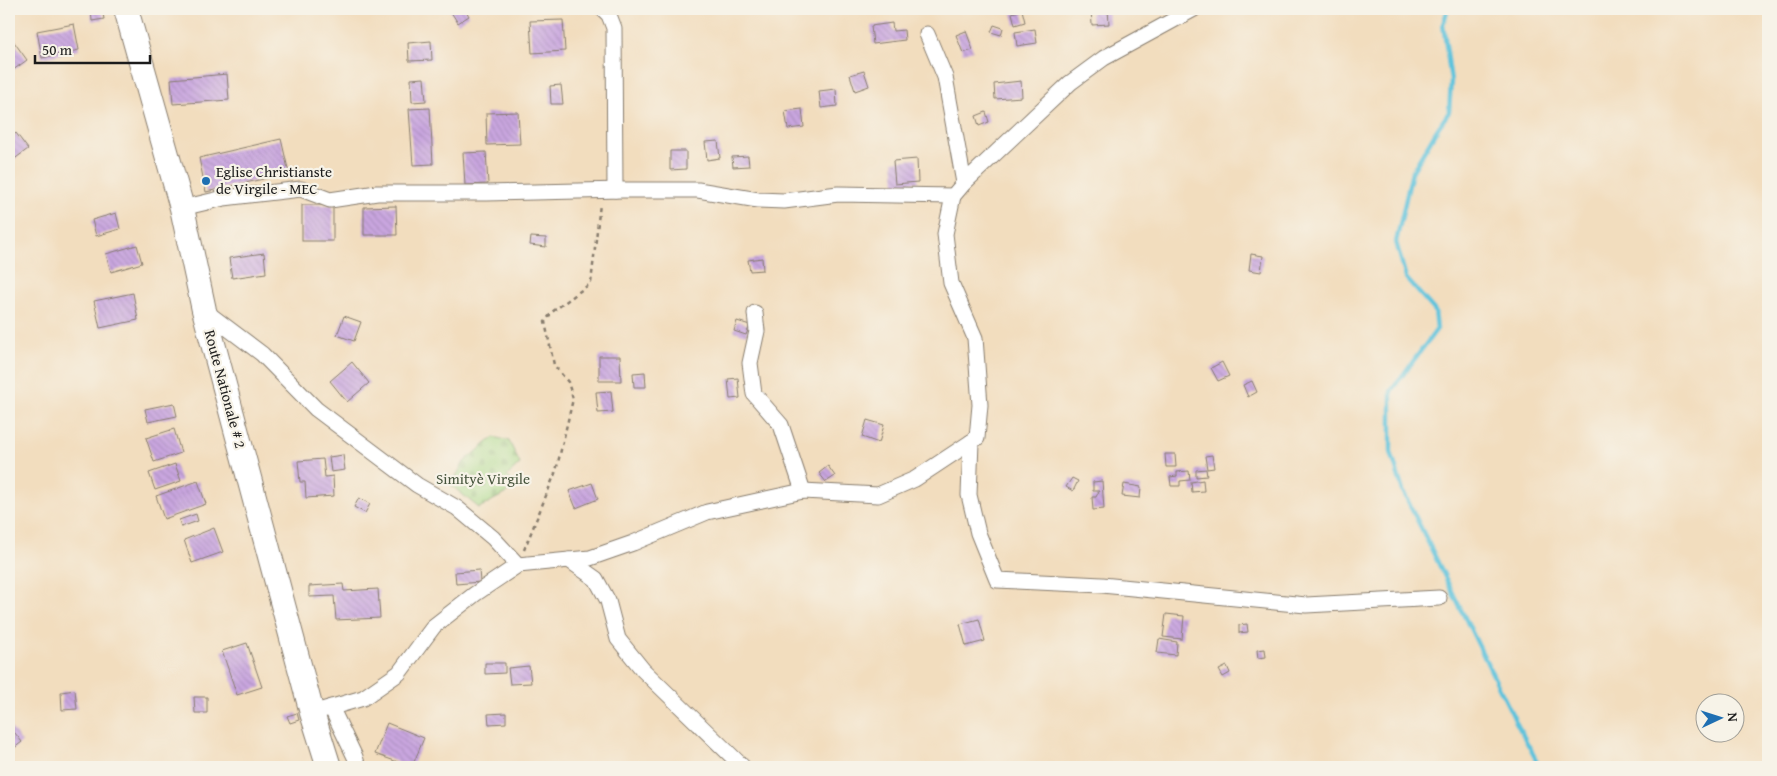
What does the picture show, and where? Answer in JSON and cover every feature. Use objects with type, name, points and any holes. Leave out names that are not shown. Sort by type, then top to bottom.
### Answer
[{"type":"main road","name":"Route Nationale # 2","points":[[126,9],[182,208],[204,310],[321,710],[328,767]]},
{"type":"street","points":[[603,9],[609,15],[614,28],[619,190]]},
{"type":"street","points":[[358,767],[355,757],[321,710],[363,698],[399,673],[434,626],[475,594],[518,565],[590,558],[633,543],[707,512],[802,491],[878,495],[915,479],[976,438],[980,405],[975,338],[951,283],[945,234],[954,196],[964,183],[1070,83],[1104,58],[1194,9]]},
{"type":"street","points":[[926,34],[945,77],[964,183]]},
{"type":"street","points":[[182,208],[224,198],[301,189],[330,200],[376,192],[487,193],[619,190],[698,190],[758,200],[784,202],[838,194],[954,196]]},
{"type":"street","points":[[204,310],[262,354],[316,409],[417,485],[456,508],[493,538],[518,565]]},
{"type":"street","points":[[755,313],[757,331],[750,363],[754,394],[781,424],[802,491]]},
{"type":"street","points":[[971,442],[969,495],[978,533],[997,580],[1102,586],[1306,605],[1439,598]]},
{"type":"street","points":[[569,560],[596,579],[608,601],[618,639],[643,670],[743,767]]},
{"type":"path","points":[[518,565],[556,471],[573,399],[568,382],[554,365],[545,322],[552,312],[591,283],[601,203],[619,190]]},
{"type":"green space","name":"Simityè Virgile","points":[[494,437],[509,441],[520,464],[507,476],[517,487],[479,508],[451,485],[464,462]]},
{"type":"building","points":[[91,9],[102,9],[104,19],[92,21]]},
{"type":"building","points":[[449,9],[465,9],[469,16],[458,23]]},
{"type":"building","points":[[1091,9],[1108,9],[1109,24],[1092,25]]},
{"type":"building","points":[[1022,10],[1025,22],[1015,25],[1012,13]]},
{"type":"building","points":[[563,20],[565,51],[532,53],[530,21]]},
{"type":"building","points":[[892,23],[893,31],[904,30],[905,40],[873,44],[871,26]]},
{"type":"building","points":[[74,24],[79,50],[42,58],[37,31]]},
{"type":"building","points":[[994,25],[1003,28],[1001,35],[991,32]]},
{"type":"building","points":[[1035,29],[1037,43],[1017,46],[1015,32]]},
{"type":"building","points":[[966,31],[973,50],[963,53],[956,35]]},
{"type":"building","points":[[9,35],[27,60],[9,73]]},
{"type":"building","points":[[431,41],[432,60],[409,61],[408,43]]},
{"type":"building","points":[[864,71],[869,86],[855,91],[850,75]]},
{"type":"building","points":[[227,74],[229,100],[173,104],[171,79]]},
{"type":"building","points":[[424,78],[426,101],[412,102],[411,79]]},
{"type":"building","points":[[1021,81],[1022,97],[995,99],[994,84]]},
{"type":"building","points":[[561,85],[563,104],[551,104],[550,86]]},
{"type":"building","points":[[836,89],[837,106],[821,108],[819,91]]},
{"type":"building","points":[[430,108],[433,164],[413,165],[409,109]]},
{"type":"building","points":[[802,109],[804,127],[788,129],[785,111]]},
{"type":"building","points":[[518,112],[520,144],[487,145],[486,113]]},
{"type":"building","points":[[986,112],[989,122],[979,126],[976,116]]},
{"type":"building","points":[[16,133],[28,149],[9,163],[9,139]]},
{"type":"building","points":[[281,139],[289,173],[206,192],[199,158]]},
{"type":"building","points":[[718,141],[720,158],[707,160],[705,142]]},
{"type":"building","points":[[670,151],[686,151],[686,169],[670,170]]},
{"type":"building","points":[[486,152],[488,184],[465,185],[463,153]]},
{"type":"building","points":[[748,156],[749,166],[733,167],[732,157]]},
{"type":"building","points":[[917,159],[918,182],[895,184],[893,161]]},
{"type":"building","points":[[302,205],[333,205],[333,241],[302,241]]},
{"type":"building","points":[[396,206],[397,235],[364,235],[364,207]]},
{"type":"building","points":[[116,213],[120,229],[96,236],[92,220]]},
{"type":"building","points":[[531,237],[546,238],[546,247],[530,245]]},
{"type":"building","points":[[137,245],[142,263],[111,272],[106,254]]},
{"type":"building","points":[[264,253],[266,273],[232,278],[229,258]]},
{"type":"building","points":[[1251,254],[1263,256],[1261,272],[1249,270]]},
{"type":"building","points":[[762,258],[763,270],[750,271],[748,260]]},
{"type":"building","points":[[133,293],[138,320],[100,328],[94,301]]},
{"type":"building","points":[[344,316],[361,322],[354,341],[337,335]]},
{"type":"building","points":[[737,321],[750,325],[746,335],[734,331]]},
{"type":"building","points":[[599,356],[620,356],[621,381],[599,381]]},
{"type":"building","points":[[352,362],[369,383],[347,402],[330,381]]},
{"type":"building","points":[[1222,362],[1229,376],[1218,381],[1211,368]]},
{"type":"building","points":[[645,372],[646,387],[634,387],[633,373]]},
{"type":"building","points":[[738,378],[740,398],[730,399],[728,379]]},
{"type":"building","points":[[1252,381],[1257,392],[1248,397],[1243,385]]},
{"type":"building","points":[[611,391],[613,412],[598,413],[596,392]]},
{"type":"building","points":[[174,403],[177,416],[148,422],[145,409]]},
{"type":"building","points":[[867,420],[884,425],[879,443],[862,437]]},
{"type":"building","points":[[174,429],[181,453],[154,462],[146,438]]},
{"type":"building","points":[[1165,454],[1175,454],[1176,467],[1166,467]]},
{"type":"building","points":[[343,455],[345,470],[331,472],[329,457]]},
{"type":"building","points":[[1212,455],[1214,468],[1207,469],[1205,456]]},
{"type":"building","points":[[323,459],[325,477],[333,476],[334,496],[306,498],[305,482],[300,482],[298,461]]},
{"type":"building","points":[[175,464],[181,481],[155,490],[149,473]]},
{"type":"building","points":[[828,466],[835,476],[826,482],[819,473]]},
{"type":"building","points":[[1206,469],[1207,476],[1196,477],[1196,470]]},
{"type":"building","points":[[1189,471],[1190,480],[1180,481],[1180,486],[1171,486],[1170,477],[1177,476],[1177,472]]},
{"type":"building","points":[[1072,478],[1078,481],[1073,491],[1066,487]]},
{"type":"building","points":[[1203,480],[1204,491],[1192,492],[1191,482]]},
{"type":"building","points":[[198,481],[206,504],[164,519],[156,496]]},
{"type":"building","points":[[1102,481],[1104,509],[1093,510],[1092,497],[1096,497],[1099,491],[1093,491],[1093,482]]},
{"type":"building","points":[[592,483],[598,499],[576,508],[569,491]]},
{"type":"building","points":[[1124,484],[1141,487],[1140,498],[1122,496]]},
{"type":"building","points":[[359,498],[370,504],[365,513],[354,507]]},
{"type":"building","points":[[196,514],[198,521],[181,527],[179,520]]},
{"type":"building","points":[[214,528],[223,552],[192,563],[184,540]]},
{"type":"building","points":[[479,570],[480,582],[456,584],[455,572]]},
{"type":"building","points":[[343,584],[344,591],[378,589],[380,618],[336,620],[334,596],[309,597],[309,586]]},
{"type":"building","points":[[1166,614],[1184,616],[1182,639],[1163,637]]},
{"type":"building","points":[[979,619],[985,641],[966,646],[960,624]]},
{"type":"building","points":[[1247,624],[1248,632],[1239,633],[1239,625]]},
{"type":"building","points":[[1159,639],[1177,642],[1176,655],[1157,653]]},
{"type":"building","points":[[247,643],[262,687],[237,695],[222,651]]},
{"type":"building","points":[[1265,649],[1266,657],[1258,658],[1257,650]]},
{"type":"building","points":[[485,663],[505,663],[505,673],[485,674]]},
{"type":"building","points":[[529,666],[531,683],[510,684],[508,668]]},
{"type":"building","points":[[1227,666],[1230,673],[1223,677],[1219,670]]},
{"type":"building","points":[[75,690],[77,709],[62,710],[61,692]]},
{"type":"building","points":[[194,697],[207,697],[207,713],[195,713]]},
{"type":"building","points":[[297,713],[299,720],[290,723],[287,716]]},
{"type":"building","points":[[506,713],[506,723],[489,724],[488,714]]},
{"type":"building","points":[[387,723],[424,738],[412,767],[375,754]]},
{"type":"building","points":[[11,728],[22,742],[9,752],[9,730]]},
{"type":"waterway","points":[[1448,9],[1443,24],[1451,81],[1449,112],[1412,172],[1396,242],[1406,278],[1435,311],[1437,329],[1391,391],[1391,452],[1403,491],[1540,767]]},
{"type":"place","name":"Eglise Christianste de Virgile - MEC","points":[[206,181]]}]
